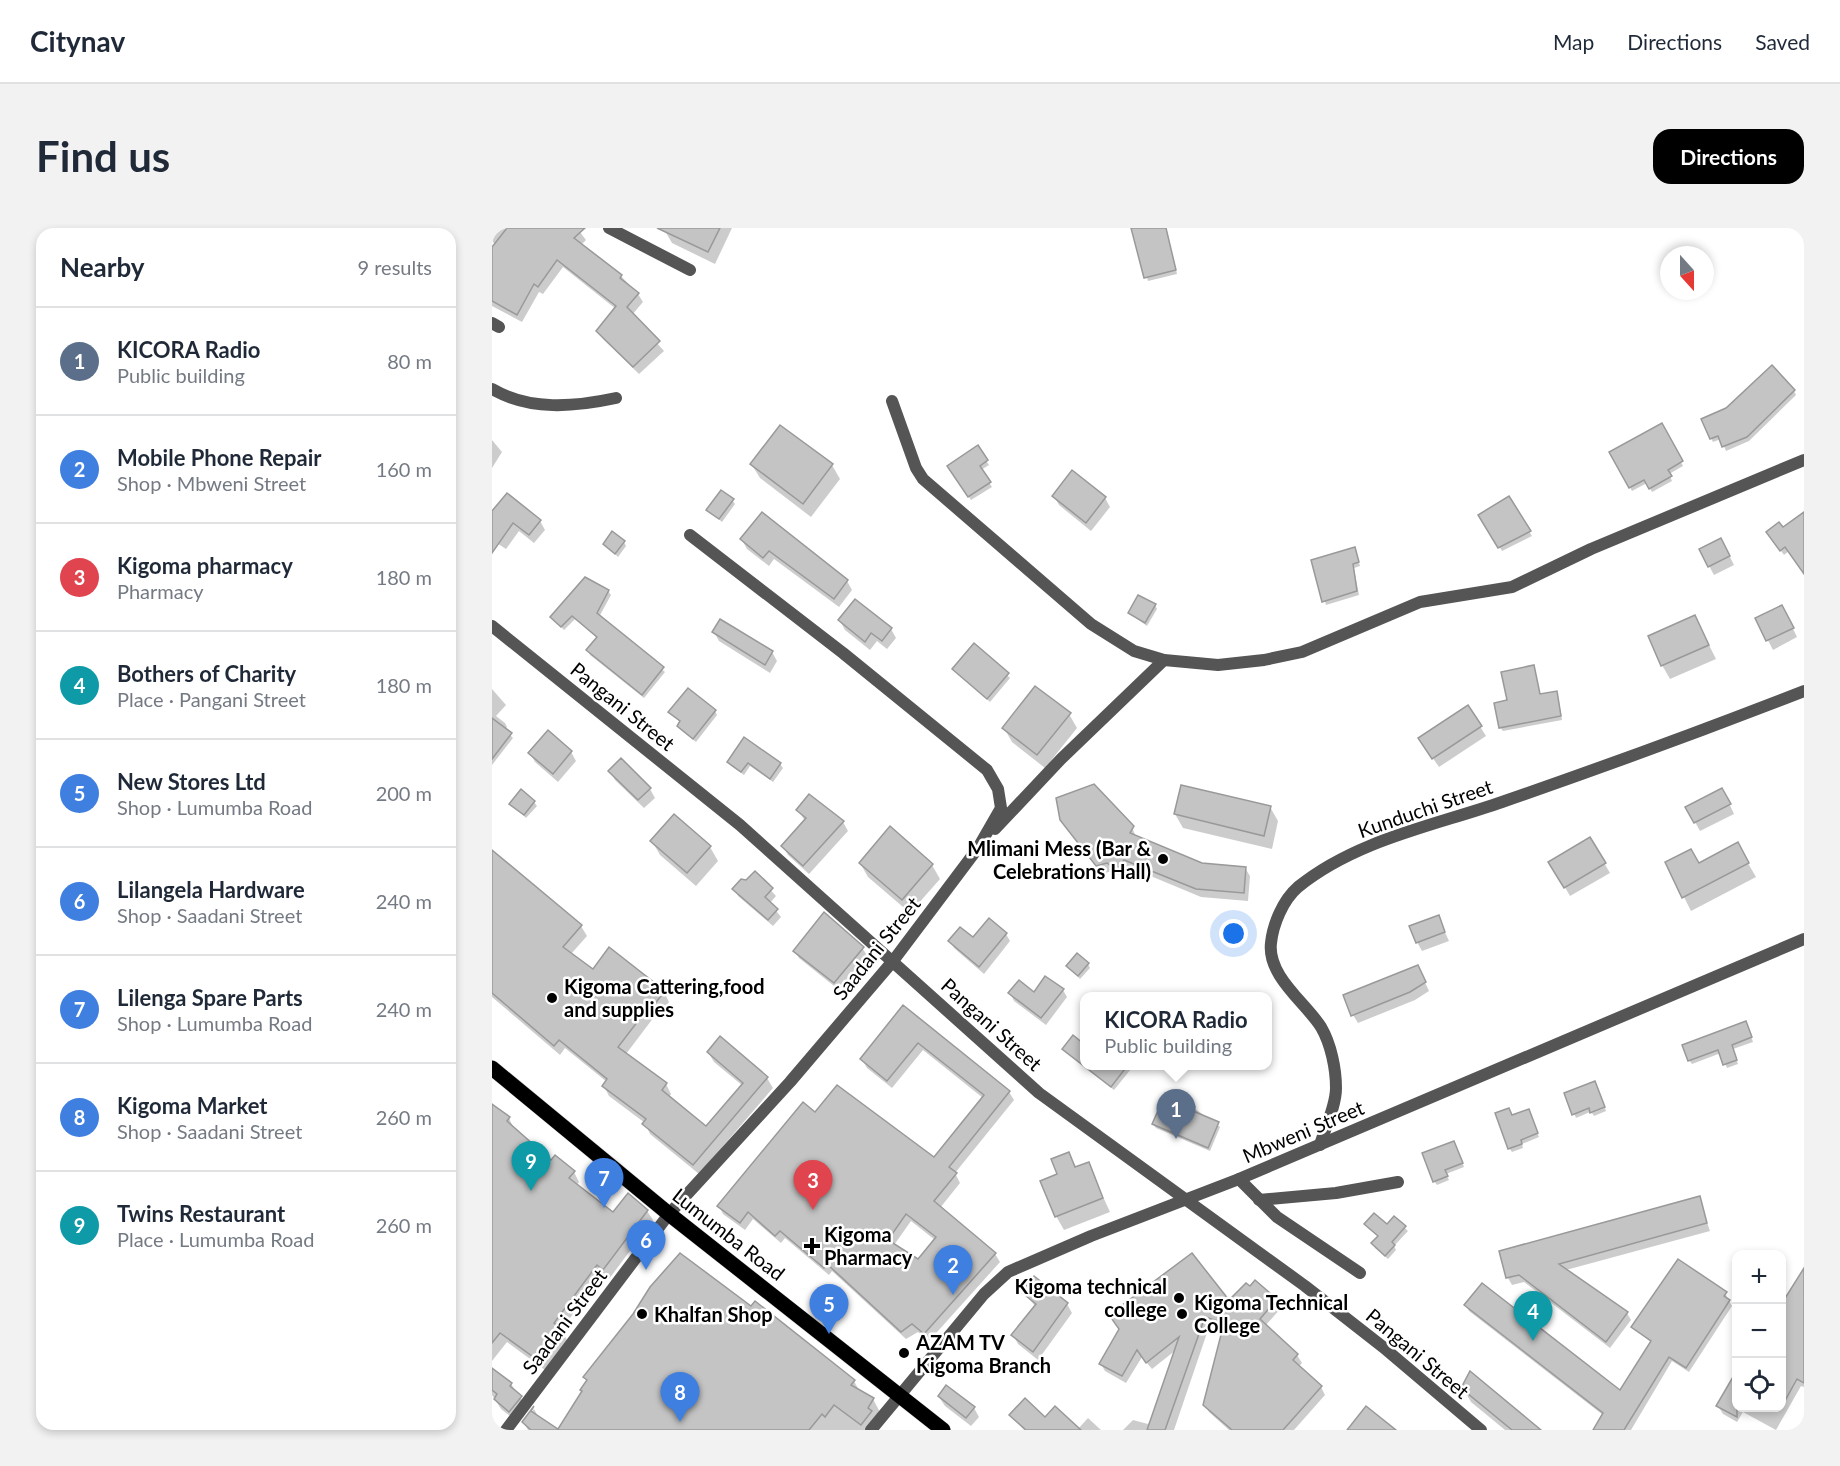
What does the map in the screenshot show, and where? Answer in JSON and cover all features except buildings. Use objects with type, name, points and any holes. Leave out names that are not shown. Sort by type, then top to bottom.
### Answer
[{"type":"main road","name":"Lumumba Road","points":[[492,1068],[669,1214],[898,1397],[943,1430]]},
{"type":"street","points":[[609,228],[690,270]]},
{"type":"street","points":[[492,389],[531,404],[585,404],[616,398]]},
{"type":"street","points":[[892,401],[916,468],[923,479],[1091,624],[1134,651],[1164,660],[1218,664],[1264,660],[1302,652],[1420,602],[1512,587],[1591,549],[1804,460]]},
{"type":"street","name":"Saadani Street","points":[[506,1430],[669,1214],[790,1082],[893,962],[978,848],[1001,808],[998,789],[987,770],[861,667],[690,535]]},
{"type":"street","name":"Pangani Street","points":[[492,626],[740,825],[1039,1093],[1185,1198],[1383,1347],[1481,1430]]},
{"type":"street","points":[[978,848],[1061,759],[1164,660]]},
{"type":"street","name":"Kunduchi Street","points":[[1320,1145],[1336,1089],[1330,1048],[1320,1026],[1280,976],[1270,945],[1279,914],[1297,888],[1343,859],[1404,832],[1478,810],[1570,778],[1804,691]]},
{"type":"street","name":"Mbweni Street","points":[[871,1430],[984,1294],[1008,1272],[1041,1256],[1185,1198],[1239,1179],[1804,939]]},
{"type":"street","points":[[1239,1179],[1259,1200],[1302,1236],[1360,1273]]},
{"type":"street","points":[[1259,1200],[1326,1195],[1398,1182]]},
{"type":"place","name":"Mlimani Mess (Bar & Celebrations Hall)","points":[[1163,859]]},
{"type":"place","name":"Kigoma Cattering,food and supplies","points":[[552,998]]},
{"type":"place","name":"KICORA Radio","points":[[1176,1139]]},
{"type":"place","name":"Twins Restaurant","points":[[531,1191]]},
{"type":"place","name":"Lilenga Spare Parts","points":[[604,1208]]},
{"type":"place","name":"Kigoma pharmacy","points":[[813,1210]]},
{"type":"place","name":"Kigoma Pharmacy","points":[[812,1246]]},
{"type":"place","name":"Lilangela Hardware","points":[[646,1270]]},
{"type":"place","name":"Mobile Phone Repair","points":[[953,1295]]},
{"type":"place","name":"Kigoma technical college","points":[[1179,1298]]},
{"type":"place","name":"Khalfan Shop","points":[[642,1314]]},
{"type":"place","name":"Kigoma Technical College","points":[[1182,1314]]},
{"type":"place","name":"New Stores Ltd","points":[[829,1334]]},
{"type":"place","name":"Bothers of Charity","points":[[1533,1341]]},
{"type":"place","name":"AZAM TV Kigoma Branch","points":[[904,1353]]},
{"type":"place","name":"Kigoma Market","points":[[680,1422]]}]
